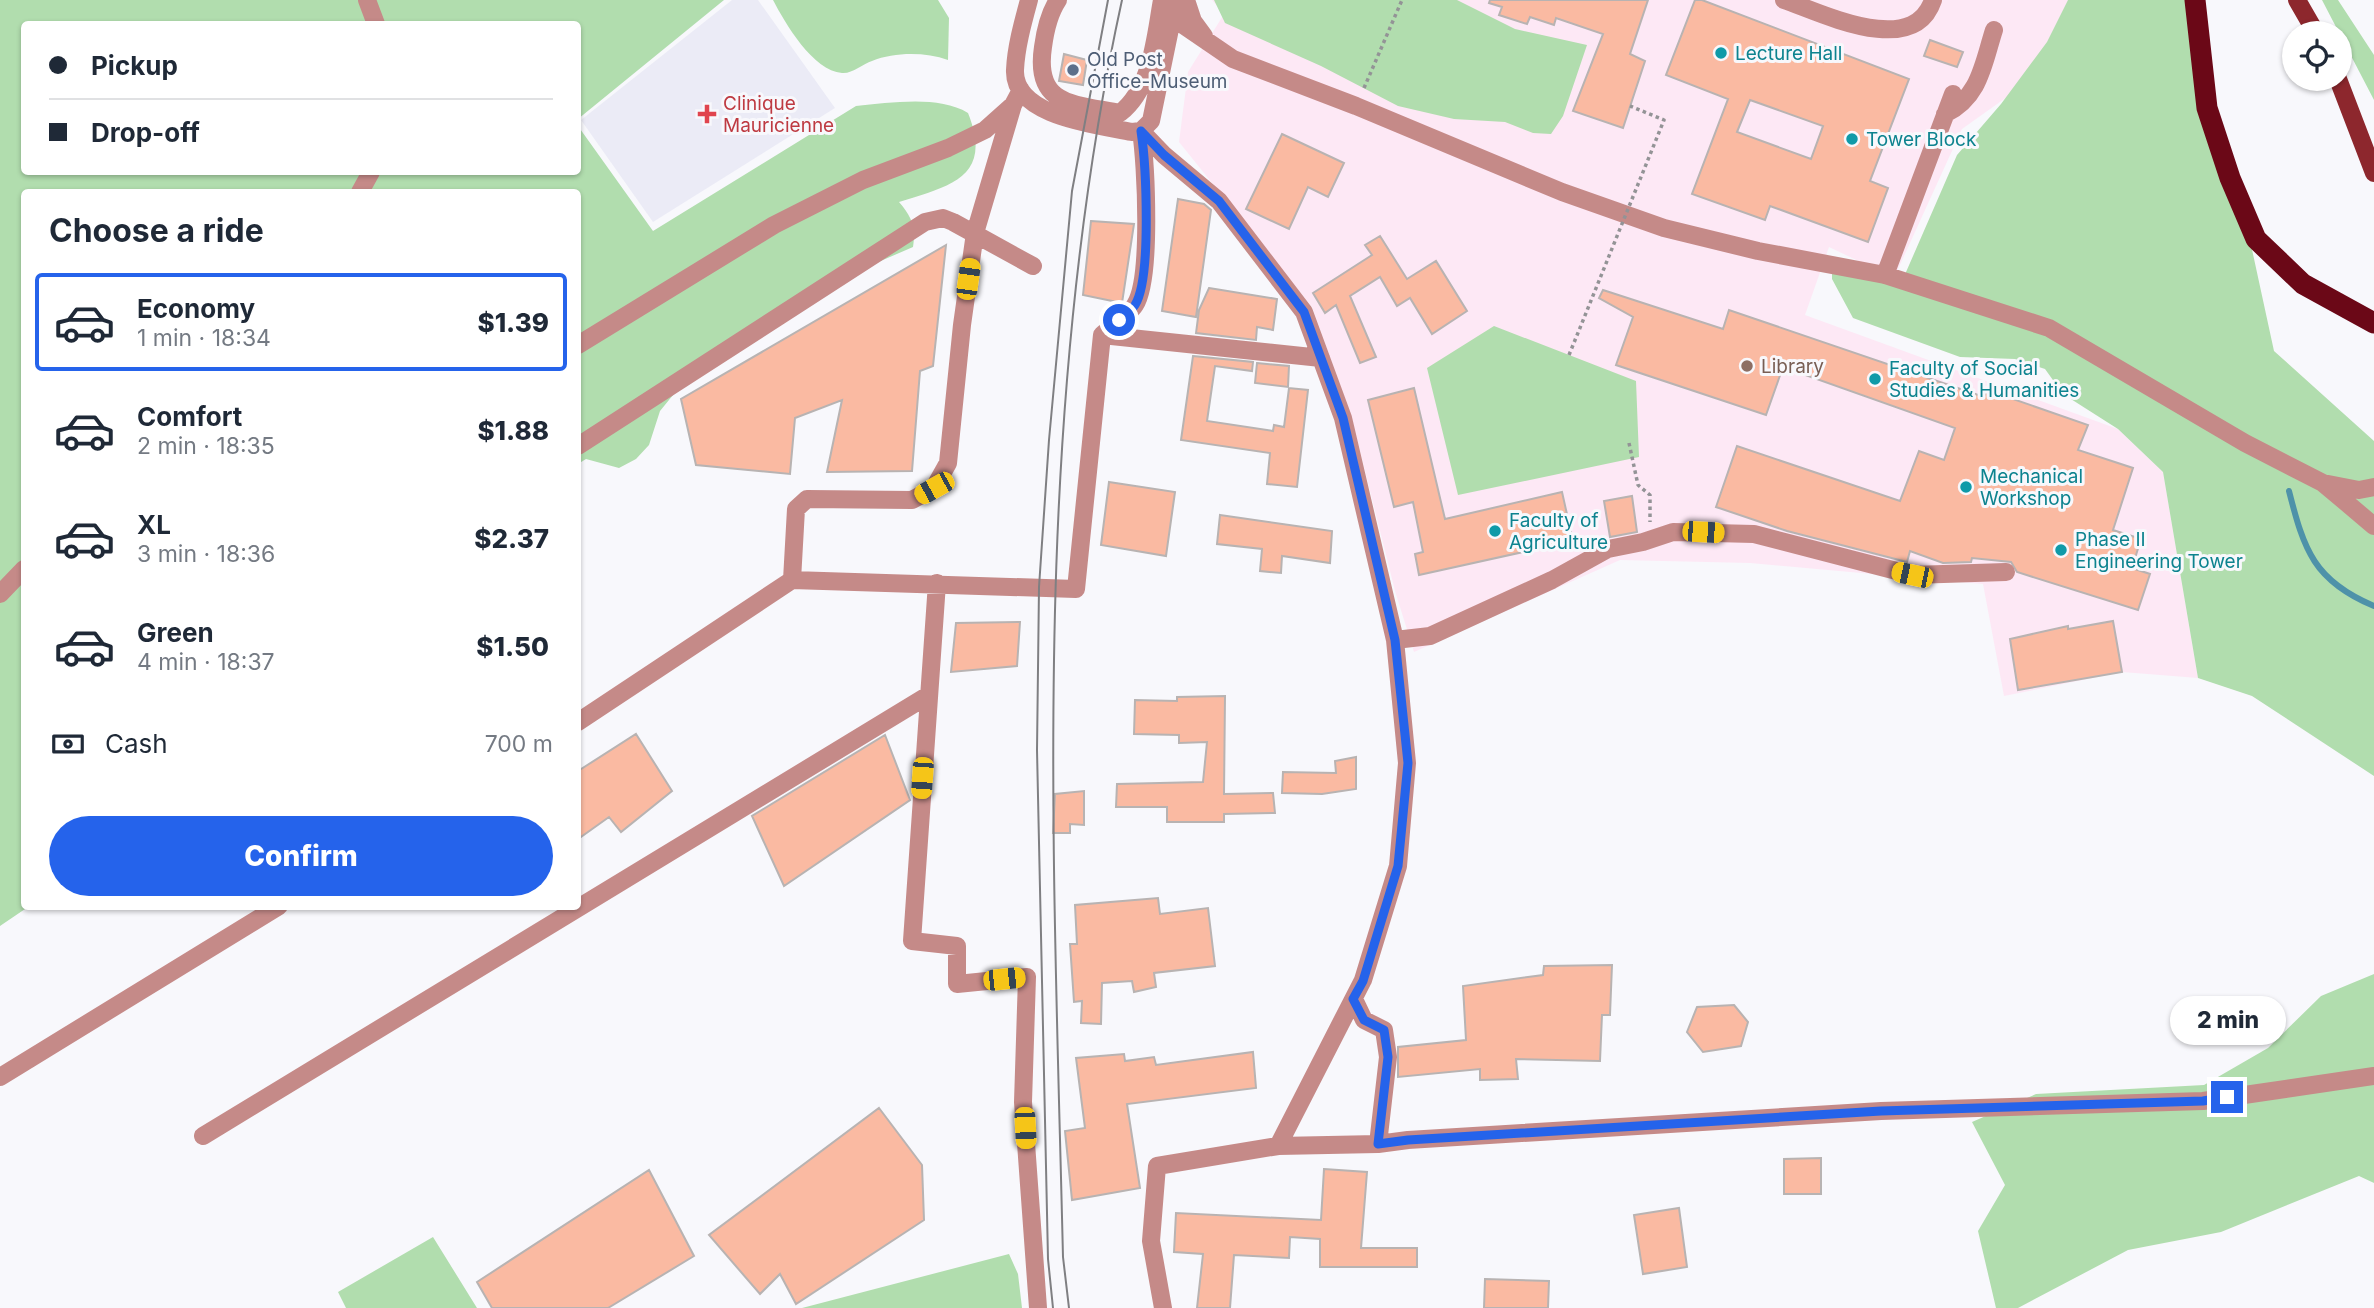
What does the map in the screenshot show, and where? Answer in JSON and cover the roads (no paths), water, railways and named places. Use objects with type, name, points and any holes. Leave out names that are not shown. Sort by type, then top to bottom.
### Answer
[{"type":"highway","points":[[2195,0],[2207,108],[2230,178],[2256,239],[2303,284],[2367,320]]},
{"type":"main road","points":[[2297,0],[2309,21]]},
{"type":"main road","points":[[2343,91],[2374,173]]},
{"type":"street","points":[[367,0],[375,21]]},
{"type":"street","points":[[792,580],[796,509],[807,499],[912,500],[934,488],[948,463],[975,233],[1017,97],[1015,73],[1029,0]]},
{"type":"street","points":[[1058,0],[1044,45],[1042,80],[1055,96],[1120,113],[1131,104],[1139,91],[1151,58],[1162,0]]},
{"type":"street","points":[[1017,97],[1050,113],[1132,132],[1141,131],[1151,121],[1176,0]]},
{"type":"street","points":[[1186,0],[1194,21],[1210,45]]},
{"type":"street","points":[[1784,0],[1870,30],[1910,25],[1930,8],[1933,0]]},
{"type":"street","points":[[1173,18],[1233,60],[1356,106],[1562,192],[1664,228],[1758,251],[1885,275],[2049,328],[2245,443],[2323,483],[2374,526]]},
{"type":"street","points":[[1945,114],[1963,106],[1972,95],[1994,30]]},
{"type":"street","points":[[1885,275],[1953,94]]},
{"type":"street","points":[[581,343],[774,225],[863,180],[960,142],[992,125],[1017,97]]},
{"type":"street","points":[[581,720],[792,580],[1076,589],[1102,335],[1136,305],[1144,270],[1147,170],[1141,131]]},
{"type":"street","points":[[1141,131],[1164,155],[1219,201],[1252,240],[1304,312],[1343,418],[1395,640],[1408,763],[1398,866],[1363,981],[1278,1146]]},
{"type":"street","points":[[581,444],[925,222],[943,218],[1033,266]]},
{"type":"street","points":[[1102,335],[1321,358]]},
{"type":"street","points":[[2323,483],[2359,489],[2374,487]]},
{"type":"street","points":[[1395,640],[1430,636],[1552,580],[1608,549],[1643,542],[1673,531],[1754,534],[1912,575],[2006,572]]},
{"type":"street","points":[[0,594],[21,572]]},
{"type":"street","points":[[937,583],[927,696],[912,941],[957,946],[957,984],[1027,977],[1023,1102],[1038,1308]]},
{"type":"street","points":[[581,906],[927,696]]},
{"type":"street","points":[[0,1077],[272,910]]},
{"type":"street","points":[[203,1136],[575,910]]},
{"type":"street","points":[[1353,999],[1364,1020],[1384,1030],[1388,1057],[1378,1144]]},
{"type":"street","points":[[1163,1308],[1151,1241],[1157,1166],[1278,1146],[1378,1144],[1881,1111],[2203,1101],[2374,1076]]},
{"type":"waterway","points":[[2289,491],[2300,530],[2315,561],[2338,586],[2374,606]]},
{"type":"tram line","points":[[1053,1308],[1048,1259],[1037,750],[1039,587],[1049,440],[1072,191],[1108,0]]},
{"type":"tram line","points":[[1069,1308],[1063,1257],[1053,784],[1061,469],[1073,313],[1093,156],[1122,0]]},
{"type":"place","name":"Lecture Hall","points":[[1721,53]]},
{"type":"place","name":"Old Post Office-Museum","points":[[1073,70]]},
{"type":"place","name":"Clinique Mauricienne","points":[[707,114]]},
{"type":"place","name":"Tower Block","points":[[1852,139]]},
{"type":"place","name":"Library","points":[[1747,366]]},
{"type":"place","name":"Faculty of Social Studies & Humanities","points":[[1875,379]]},
{"type":"place","name":"Mechanical Workshop","points":[[1966,487]]},
{"type":"place","name":"Faculty of Agriculture","points":[[1495,531]]},
{"type":"place","name":"Phase II Engineering Tower","points":[[2061,550]]}]
